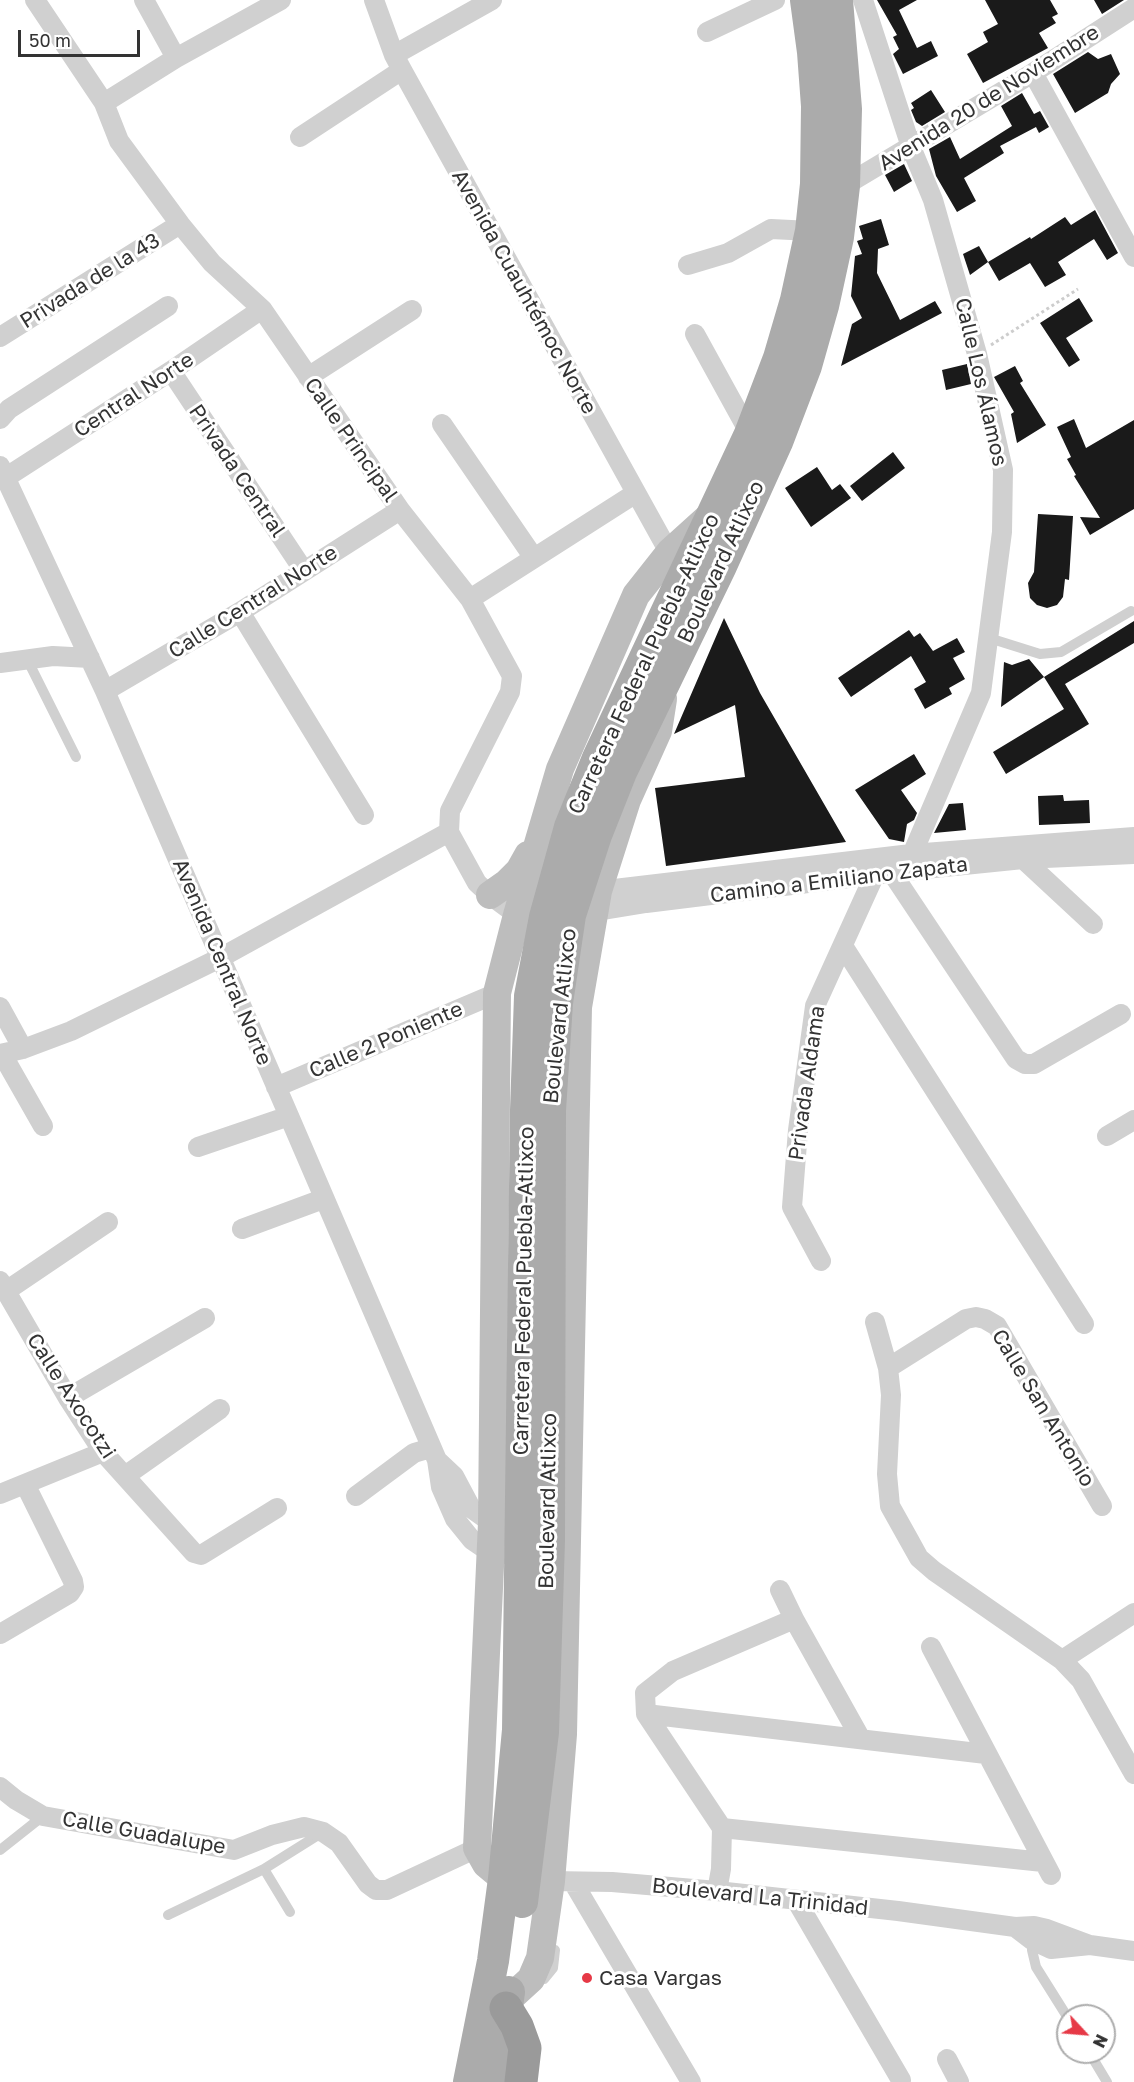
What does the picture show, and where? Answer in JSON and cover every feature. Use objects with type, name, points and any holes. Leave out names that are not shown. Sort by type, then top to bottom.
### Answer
[{"type":"highway","points":[[507,2004],[525,2048],[521,2082]]},
{"type":"main road","name":"Carretera Federal Puebla-Atlixco","points":[[546,1885],[518,1730],[537,1553],[526,1110],[530,996],[546,903],[570,827],[676,566],[713,514],[750,434],[779,358],[794,310],[811,231],[816,184],[817,106],[806,0]]},
{"type":"main road","name":"Boulevard Atlixco","points":[[546,903],[596,835],[621,772],[721,566],[777,442],[806,366],[823,306],[835,249],[844,186],[846,109],[837,0]]},
{"type":"main road","points":[[497,2082],[507,2004],[546,1885]]},
{"type":"main road","points":[[469,2082],[493,1961],[546,1885]]},
{"type":"street","name":"Calle Principal","points":[[35,0],[104,103],[119,141],[180,224],[212,263],[262,309],[400,510],[470,599],[512,676],[510,692],[450,811],[449,832]]},
{"type":"street","points":[[144,0],[176,58]]},
{"type":"street","points":[[104,103],[176,58],[281,0]]},
{"type":"street","name":"Avenida Cuauhtémoc Norte","points":[[374,0],[398,62],[676,566]]},
{"type":"street","points":[[300,137],[398,62],[492,0]]},
{"type":"street","points":[[707,32],[775,0]]},
{"type":"street","name":"Calle Los Álamos","points":[[864,0],[911,147],[933,200],[977,354],[1003,470],[1002,532],[981,693],[896,868]]},
{"type":"street","name":"Avenida 20 de Noviembre","points":[[844,186],[1033,73],[1134,8]]},
{"type":"street","points":[[1033,73],[1134,257]]},
{"type":"street","name":"Privada de la 43","points":[[0,337],[180,224]]},
{"type":"street","points":[[688,265],[728,253],[771,229],[811,231]]},
{"type":"street","points":[[0,419],[9,409],[168,306]]},
{"type":"street","name":"Central Norte","points":[[3,472],[171,371],[262,309]]},
{"type":"street","points":[[308,377],[412,310]]},
{"type":"street","points":[[695,334],[750,434]]},
{"type":"street","name":"Privada Central","points":[[171,371],[303,571]]},
{"type":"street","points":[[442,424],[534,558]]},
{"type":"street","name":"Avenida Central Norte","points":[[3,472],[105,691],[289,1116],[434,1454],[441,1487],[455,1519],[472,1540],[537,1553]]},
{"type":"street","points":[[470,599],[636,493]]},
{"type":"street","name":"Calle Central Norte","points":[[105,691],[240,612],[400,510]]},
{"type":"street","points":[[676,566],[636,595],[560,769],[541,832],[546,903],[578,1007],[537,1553],[477,1848],[486,1864],[546,1885],[691,2082]]},
{"type":"street","points":[[240,612],[364,815]]},
{"type":"street","points":[[0,663],[53,657],[90,658]]},
{"type":"street","points":[[43,1126],[1,1054],[23,1049],[71,1031],[220,958],[449,832],[477,883],[546,903]]},
{"type":"street","name":"Camino a Emiliano Zapata","points":[[546,903],[646,903],[1134,837]]},
{"type":"street","name":"Camino a Emiliano Zapata","points":[[546,903],[896,868],[1134,854]]},
{"type":"street","points":[[1023,859],[1094,924]]},
{"type":"street","points":[[896,868],[1016,1059],[1024,1064],[1034,1064],[1121,1014]]},
{"type":"street","name":"Privada Aldama","points":[[821,1261],[792,1207],[798,1130],[815,1006],[843,946],[896,868]]},
{"type":"street","points":[[507,2004],[531,1979],[542,1947],[546,1885],[563,1734],[537,1553],[492,1523],[497,993],[546,903]]},
{"type":"street","points":[[843,946],[1084,1324]]},
{"type":"street","name":"Calle 2 Poniente","points":[[276,1087],[497,993]]},
{"type":"street","points":[[0,1007],[23,1049]]},
{"type":"street","points":[[198,1148],[289,1116]]},
{"type":"street","points":[[1107,1136],[1134,1120]]},
{"type":"street","points":[[242,1229],[323,1199]]},
{"type":"street","points":[[3,1286],[108,1222]]},
{"type":"street","name":"Calle Axocotzi","points":[[3,1286],[68,1398],[103,1452],[194,1553],[201,1555],[277,1508]]},
{"type":"street","name":"Calle San Antonio","points":[[888,1368],[966,1319],[976,1317],[985,1319],[997,1326],[1102,1506]]},
{"type":"street","points":[[68,1398],[205,1318]]},
{"type":"street","points":[[875,1322],[888,1368],[891,1395],[887,1474],[890,1506],[909,1540],[920,1558],[934,1571],[1062,1660],[1081,1680],[1134,1774]]},
{"type":"street","points":[[125,1476],[220,1409]]},
{"type":"street","points":[[0,1494],[103,1452]]},
{"type":"street","points":[[356,1496],[414,1453],[434,1454]]},
{"type":"street","name":"Avenida Central Norte","points":[[434,1454],[454,1476],[471,1508],[492,1523]]},
{"type":"street","points":[[0,1634],[70,1593],[74,1587],[74,1581],[25,1484]]},
{"type":"street","points":[[780,1590],[861,1739]]},
{"type":"street","points":[[1062,1660],[1134,1613]]},
{"type":"street","points":[[717,1891],[721,1869],[722,1828],[646,1714],[645,1693],[673,1671],[794,1619]]},
{"type":"street","points":[[722,1828],[1047,1868],[931,1647]]},
{"type":"street","points":[[646,1714],[986,1754]]},
{"type":"street","points":[[0,1786],[16,1800],[43,1815]]},
{"type":"street","name":"Calle Guadalupe","points":[[43,1815],[234,1850],[272,1835],[304,1827],[323,1832]]},
{"type":"street","points":[[323,1832],[339,1843],[376,1890],[387,1890],[477,1848]]},
{"type":"street","name":"Boulevard La Trinidad","points":[[546,1885],[612,1882],[934,1915],[1027,1931],[1047,1929],[1090,1945],[1134,1951]]},
{"type":"street","points":[[796,1900],[901,2080]]},
{"type":"street","points":[[947,2060],[959,2082]]},
{"type":"lane","points":[[989,638],[1040,654],[1061,652],[1131,611]]},
{"type":"lane","points":[[27,659],[76,757]]},
{"type":"lane","name":"Calle Guadalupe","points":[[0,1850],[43,1815]]},
{"type":"lane","points":[[168,1915],[264,1869],[323,1832]]},
{"type":"lane","points":[[264,1869],[290,1912]]},
{"type":"lane","points":[[1027,1931],[1036,1966],[1059,2004]]},
{"type":"lane","points":[[531,1979],[544,1979],[553,1968],[556,1935]]},
{"type":"lane","points":[[1096,2064],[1107,2082]]},
{"type":"path","points":[[977,354],[1078,289]]},
{"type":"building","points":[[877,0],[917,0],[899,10],[917,48],[931,41],[938,56],[903,74],[893,54],[899,49],[893,37],[897,35]]},
{"type":"building","points":[[985,0],[1050,0],[1058,14],[1052,17],[1056,23],[1039,33],[1048,48],[983,83],[967,54],[988,42],[983,32],[998,24]]},
{"type":"building","points":[[1094,0],[1124,0],[1102,14]]},
{"type":"building","points":[[1088,52],[1098,59],[1111,54],[1120,74],[1111,84],[1108,93],[1075,113],[1053,74]]},
{"type":"building","points":[[931,90],[945,112],[922,126],[916,122],[911,103]]},
{"type":"building","points":[[1022,93],[1034,114],[1040,111],[1049,127],[1039,133],[1036,127],[1000,146],[1004,153],[964,178],[976,201],[957,212],[936,176],[929,149],[950,137],[960,159],[1012,126],[1001,106]]},
{"type":"building","points":[[904,164],[912,181],[894,192],[885,175]]},
{"type":"building","points":[[1095,210],[1118,253],[1107,260],[1094,239],[1058,262],[1066,275],[1045,287],[1030,263],[999,281],[988,262],[1030,237],[1031,239],[1065,217],[1071,225]]},
{"type":"building","points":[[881,219],[889,245],[878,249],[877,273],[900,320],[935,301],[942,313],[841,366],[852,324],[862,318],[851,296],[855,256],[862,254],[857,241],[863,239],[859,226]]},
{"type":"building","points":[[979,246],[988,262],[970,275],[963,254]]},
{"type":"building","points":[[1079,298],[1093,321],[1066,338],[1080,360],[1069,367],[1040,323]]},
{"type":"building","points":[[967,364],[971,384],[946,390],[942,370]]},
{"type":"building","points":[[1015,366],[1023,381],[1020,383],[1046,425],[1017,443],[1011,414],[1014,412],[994,377]]},
{"type":"building","points":[[1074,419],[1086,448],[1134,420],[1134,509],[1090,535],[1080,517],[1100,518],[1074,476],[1076,475],[1067,459],[1071,457],[1057,427]]},
{"type":"building","points":[[893,452],[905,468],[862,501],[850,486]]},
{"type":"building","points":[[817,467],[832,490],[840,484],[851,498],[811,527],[785,488]]},
{"type":"building","points":[[1038,514],[1073,516],[1069,580],[1065,579],[1063,597],[1057,605],[1047,608],[1037,605],[1030,598],[1028,583],[1034,572]]},
{"type":"building","points":[[724,618],[760,693],[846,842],[666,866],[655,788],[745,777],[735,705],[674,734]]},
{"type":"building","points":[[1134,621],[1134,643],[1065,684],[1089,724],[1006,774],[993,752],[1064,709],[1044,677]]},
{"type":"building","points":[[909,630],[914,637],[920,633],[933,651],[957,638],[965,652],[953,658],[965,679],[949,688],[952,694],[925,709],[914,689],[926,682],[911,656],[851,697],[838,678]]},
{"type":"building","points":[[1029,659],[1044,677],[1001,707],[1004,662],[1012,665]]},
{"type":"building","points":[[914,754],[926,774],[901,790],[917,813],[914,820],[907,824],[904,842],[889,839],[855,790]]},
{"type":"building","points":[[1063,795],[1064,801],[1089,800],[1090,823],[1039,825],[1038,796]]},
{"type":"building","points":[[963,803],[966,830],[934,833],[949,804]]},
{"type":"place","name":"Casa Vargas","points":[[587,1978]]}]
